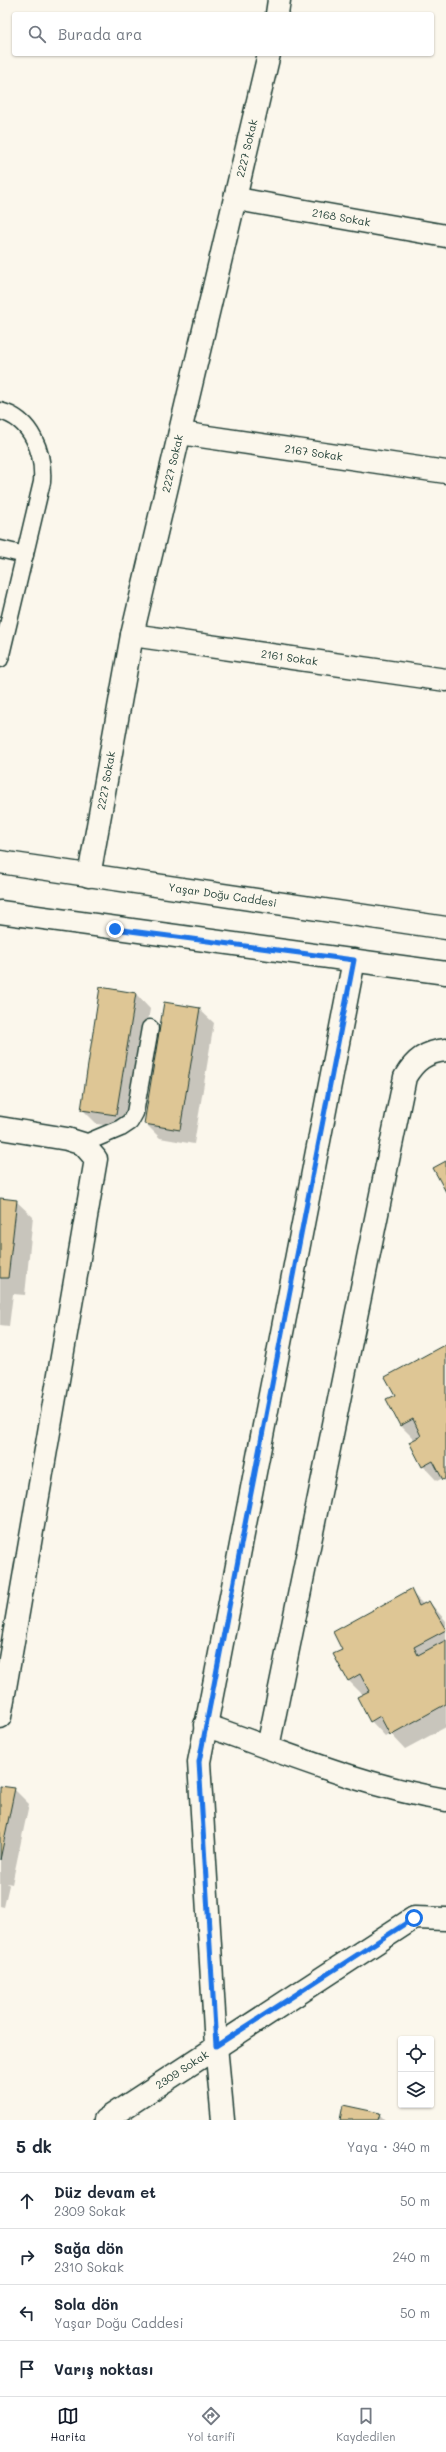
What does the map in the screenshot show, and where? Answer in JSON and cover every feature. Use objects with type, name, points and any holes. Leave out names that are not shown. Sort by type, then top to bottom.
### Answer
[{"type":"street","points":[[277,12],[279,0]]},
{"type":"street","name":"2227 Sokak","points":[[89,876],[132,635],[237,199],[269,56]]},
{"type":"street","name":"2168 Sokak","points":[[237,199],[446,236]]},
{"type":"street","name":"2167 Sokak","points":[[180,433],[446,472]]},
{"type":"street","name":"2161 Sokak","points":[[132,635],[446,680]]},
{"type":"street","name":"Yaşar Doğu Caddesi","points":[[0,862],[446,928]]},
{"type":"street","points":[[0,912],[446,973]]},
{"type":"street","points":[[223,2120],[216,2046],[199,1762],[354,960]]},
{"type":"street","points":[[268,1747],[405,1078],[411,1066],[420,1058],[428,1053],[446,1050]]},
{"type":"street","points":[[0,1128],[66,1139],[83,1144],[96,1159],[0,1717]]},
{"type":"street","points":[[205,1725],[363,1781],[403,1792],[446,1800]]},
{"type":"street","name":"2309 Sokak","points":[[105,2120],[216,2046],[414,1918],[446,1919]]},
{"type":"lane","points":[[0,411],[16,419],[26,427],[40,451],[43,466],[42,482],[0,659]]},
{"type":"lane","points":[[0,549],[25,555]]},
{"type":"lane","points":[[83,1144],[130,1122],[135,1113],[150,1028]]},
{"type":"building","points":[[100,987],[136,993],[116,1115],[81,1110]]},
{"type":"building","points":[[164,1002],[200,1008],[180,1130],[144,1124]]},
{"type":"building","points":[[446,1161],[446,1192],[433,1168]]},
{"type":"building","points":[[0,1198],[17,1200],[8,1278],[0,1278]]},
{"type":"building","points":[[446,1344],[446,1478],[443,1480],[433,1461],[422,1467],[409,1442],[421,1436],[413,1419],[400,1426],[386,1399],[395,1395],[385,1377]]},
{"type":"building","points":[[411,1589],[419,1606],[429,1601],[446,1630],[414,1647],[418,1655],[446,1640],[446,1704],[390,1735],[380,1716],[370,1722],[357,1697],[369,1691],[360,1674],[348,1681],[333,1654],[342,1650],[333,1632]]},
{"type":"building","points":[[0,1786],[15,1788],[0,1860]]},
{"type":"building","points":[[343,2105],[380,2113],[378,2120],[340,2120]]},
{"type":"route","points":[[115,929],[354,960],[199,1762],[216,2046],[414,1918]]}]
